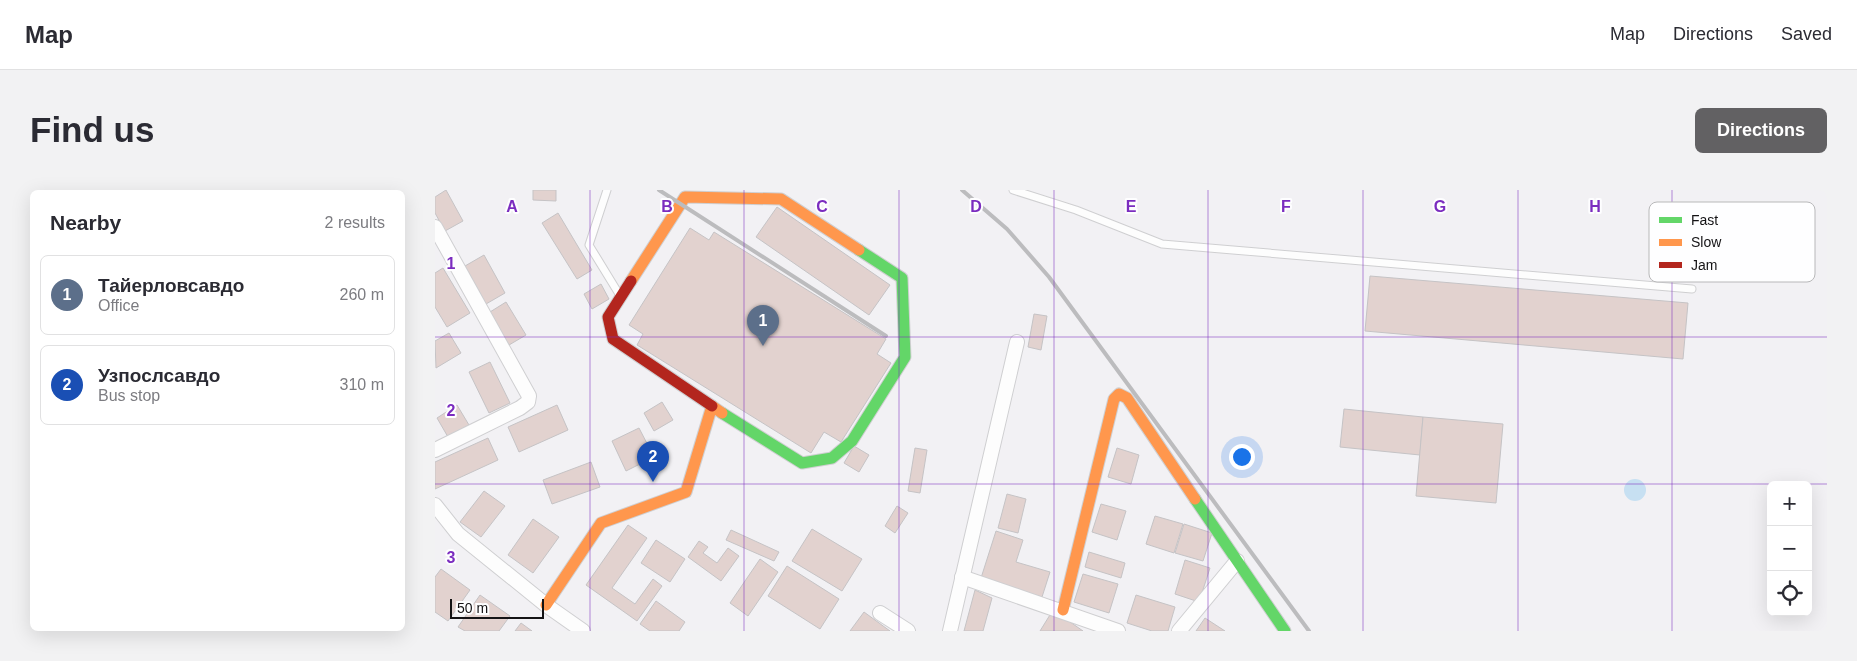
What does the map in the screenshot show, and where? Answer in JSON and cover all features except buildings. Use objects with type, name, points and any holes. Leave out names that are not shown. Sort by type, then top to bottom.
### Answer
[{"type":"street","points":[[685,197],[781,200],[902,278],[905,357],[852,442],[832,458],[802,463],[712,406],[613,339],[608,317],[685,197]]},
{"type":"street","points":[[435,227],[529,396],[528,402],[520,408],[435,450]]},
{"type":"street","points":[[951,631],[961,577],[1017,342]]},
{"type":"street","points":[[1063,610],[1114,399],[1119,394],[1127,398],[1285,631]]},
{"type":"street","points":[[546,605],[601,523],[686,492],[712,406]]},
{"type":"street","points":[[435,505],[458,534],[546,605],[583,631]]},
{"type":"street","points":[[1179,631],[1237,561]]},
{"type":"street","points":[[961,577],[1063,610],[1118,631]]},
{"type":"street","points":[[880,613],[908,631]]},
{"type":"lane","points":[[607,190],[589,245],[621,296]]},
{"type":"lane","points":[[1013,190],[1076,210],[1161,244],[1692,289]]},
{"type":"water","points":[[1635,479],[1643,482],[1646,490],[1643,498],[1635,501],[1627,498],[1624,490],[1627,482]]},
{"type":"railway","points":[[659,190],[886,336]]},
{"type":"railway","points":[[962,190],[1007,229],[1049,277],[1309,631]]},
{"type":"traffic: fast","points":[[722,413],[802,463],[832,458],[852,441],[905,357],[902,278],[859,250]]},
{"type":"traffic: fast","points":[[1195,499],[1285,631]]},
{"type":"traffic: slow","points":[[631,281],[685,197],[781,199],[859,250]]},
{"type":"traffic: slow","points":[[1063,610],[1114,399],[1119,394],[1127,398],[1195,499]]},
{"type":"traffic: slow","points":[[546,605],[601,523],[686,492],[712,406],[722,413]]},
{"type":"traffic: jam","points":[[631,281],[608,317],[613,339],[712,406]]},
{"type":"place","name":"Тайерловсавдо","points":[[763,346]]},
{"type":"place","name":"Узпослсавдо","points":[[653,482]]}]
